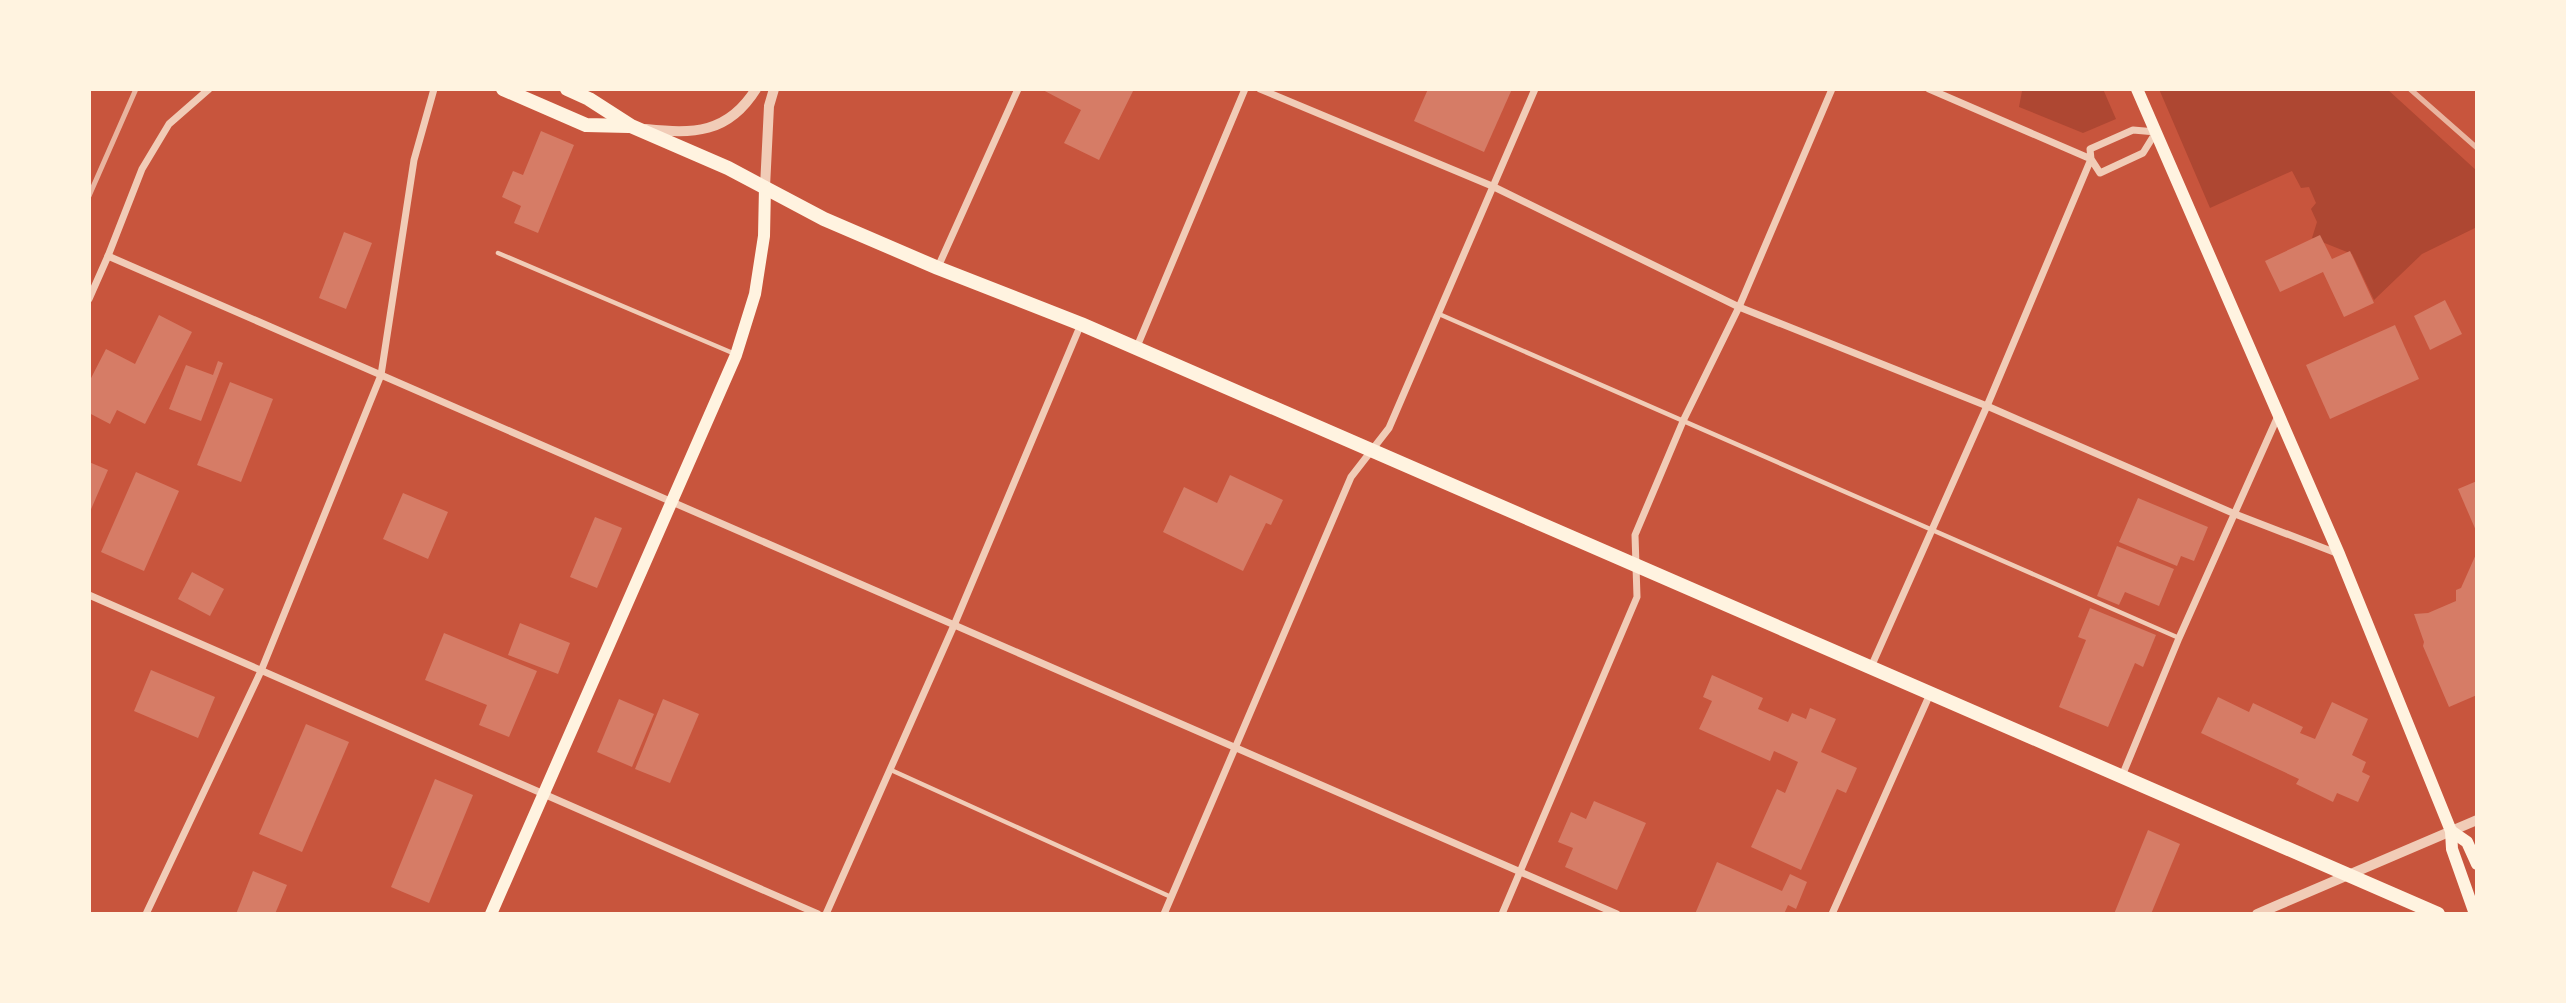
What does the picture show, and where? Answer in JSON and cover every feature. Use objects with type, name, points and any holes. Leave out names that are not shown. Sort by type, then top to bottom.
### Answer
[{"type":"main road","points":[[567,89],[589,99],[633,127],[728,168],[824,219],[937,268],[1082,324],[2438,914]]},
{"type":"main road","points":[[2137,89],[2339,554],[2451,831],[2452,849],[2475,914]]},
{"type":"main road","points":[[505,90],[586,125],[633,127]]},
{"type":"main road","points":[[491,914],[736,355],[755,294],[764,236],[765,187]]},
{"type":"main road","points":[[2451,831],[2467,842],[2477,864]]},
{"type":"street","points":[[89,299],[142,169],[169,124],[209,89]]},
{"type":"street","points":[[146,914],[261,671],[381,375],[414,160],[434,89]]},
{"type":"street","points":[[633,127],[683,133],[712,127],[729,120],[744,107],[756,89]]},
{"type":"street","points":[[765,187],[769,106],[774,89]]},
{"type":"street","points":[[937,268],[1018,89]]},
{"type":"street","points":[[1136,349],[1245,89]]},
{"type":"street","points":[[1260,89],[1492,186],[1739,307],[1987,406],[2235,514],[2339,554]]},
{"type":"street","points":[[1164,914],[1351,477],[1389,428],[1535,89]]},
{"type":"street","points":[[1502,914],[1637,597],[1635,536],[1684,419],[1739,307],[1832,89]]},
{"type":"street","points":[[1929,89],[2091,159]]},
{"type":"street","points":[[2133,130],[2156,132],[2143,153],[2100,173],[2091,159],[2090,149],[2133,130]]},
{"type":"street","points":[[1871,668],[1987,406],[2091,159]]},
{"type":"street","points":[[108,256],[955,623],[1617,914]]},
{"type":"street","points":[[826,914],[955,623],[1082,324]]},
{"type":"street","points":[[2122,776],[2179,638],[2278,416]]},
{"type":"street","points":[[89,595],[818,914]]},
{"type":"street","points":[[1832,914],[1930,693]]},
{"type":"street","points":[[2258,914],[2477,820]]},
{"type":"lane","points":[[498,253],[736,355]]},
{"type":"lane","points":[[1439,314],[2179,638]]},
{"type":"lane","points":[[890,769],[1171,897]]},
{"type":"shaded area","points":[[2103,89],[2116,119],[2083,133],[2019,107],[2022,91]]},
{"type":"shaded area","points":[[2159,89],[2387,89],[2477,171],[2477,227],[2422,254],[2374,300],[2352,254],[2312,238],[2317,222],[2311,209],[2316,203],[2309,187],[2301,188],[2292,171],[2210,208]]},
{"type":"building","points":[[1041,89],[1134,89],[1099,160],[1064,143],[1081,110]]},
{"type":"building","points":[[1428,89],[1512,89],[1484,152],[1414,121]]},
{"type":"building","points":[[541,131],[574,145],[538,233],[514,223],[521,206],[502,197],[513,171],[523,175]]},
{"type":"building","points":[[344,232],[372,243],[346,309],[319,298]]},
{"type":"building","points":[[2320,235],[2332,259],[2350,251],[2374,303],[2344,317],[2323,272],[2280,292],[2265,261]]},
{"type":"building","points":[[2445,300],[2462,334],[2430,350],[2414,316]]},
{"type":"building","points":[[159,315],[192,332],[145,424],[117,410],[110,424],[89,413],[89,382],[106,349],[135,364]]},
{"type":"building","points":[[2395,325],[2419,379],[2330,419],[2306,365]]},
{"type":"building","points":[[218,361],[223,363],[201,421],[169,409],[186,365],[213,375]]},
{"type":"building","points":[[230,382],[273,399],[241,482],[197,465]]},
{"type":"building","points":[[89,462],[108,470],[89,514]]},
{"type":"building","points":[[136,472],[179,491],[144,571],[101,552]]},
{"type":"building","points":[[1230,475],[1283,500],[1271,525],[1266,523],[1243,571],[1163,532],[1184,487],[1217,503]]},
{"type":"building","points":[[2477,481],[2477,533],[2458,489]]},
{"type":"building","points":[[403,493],[448,512],[428,559],[383,539]]},
{"type":"building","points":[[2138,498],[2208,527],[2194,561],[2181,556],[2177,566],[2119,542]]},
{"type":"building","points":[[595,517],[622,528],[597,588],[570,577]]},
{"type":"building","points":[[2117,546],[2174,569],[2159,606],[2125,592],[2119,605],[2097,596]]},
{"type":"building","points":[[2477,552],[2477,695],[2449,707],[2423,646],[2414,614],[2428,613],[2456,601],[2456,590],[2461,588]]},
{"type":"building","points":[[192,572],[224,589],[210,616],[178,599]]},
{"type":"building","points":[[2090,608],[2156,635],[2143,667],[2135,663],[2108,727],[2059,707],[2086,640],[2078,637]]},
{"type":"building","points":[[520,623],[570,643],[558,674],[508,655]]},
{"type":"building","points":[[444,633],[537,671],[509,737],[479,725],[487,705],[425,680]]},
{"type":"building","points":[[151,670],[215,697],[198,738],[134,711]]},
{"type":"building","points":[[1712,675],[1763,698],[1758,709],[1788,722],[1792,713],[1806,719],[1810,708],[1836,719],[1821,752],[1857,768],[1846,793],[1837,789],[1801,870],[1751,847],[1777,789],[1785,793],[1798,762],[1774,751],[1770,761],[1699,729],[1712,701],[1703,697]]},
{"type":"building","points":[[2218,697],[2249,712],[2253,703],[2303,727],[2300,733],[2315,739],[2332,702],[2368,719],[2352,755],[2366,762],[2362,772],[2370,776],[2358,802],[2337,793],[2333,802],[2296,784],[2299,779],[2201,733]]},
{"type":"building","points":[[619,699],[654,714],[632,767],[597,752]]},
{"type":"building","points":[[663,699],[699,714],[670,783],[635,769]]},
{"type":"building","points":[[306,724],[349,742],[302,852],[259,834]]},
{"type":"building","points":[[435,779],[473,795],[429,903],[391,887]]},
{"type":"building","points":[[1594,801],[1646,823],[1617,890],[1565,867],[1573,848],[1558,842],[1571,812],[1586,819]]},
{"type":"building","points":[[2148,830],[2180,844],[2151,914],[2114,914]]},
{"type":"building","points":[[1717,862],[1782,891],[1790,874],[1807,882],[1796,909],[1788,905],[1784,914],[1695,914]]},
{"type":"building","points":[[253,871],[287,885],[275,914],[236,914]]},
{"type":"railway","points":[[89,196],[136,89]]},
{"type":"railway","points":[[2410,89],[2477,148]]}]
